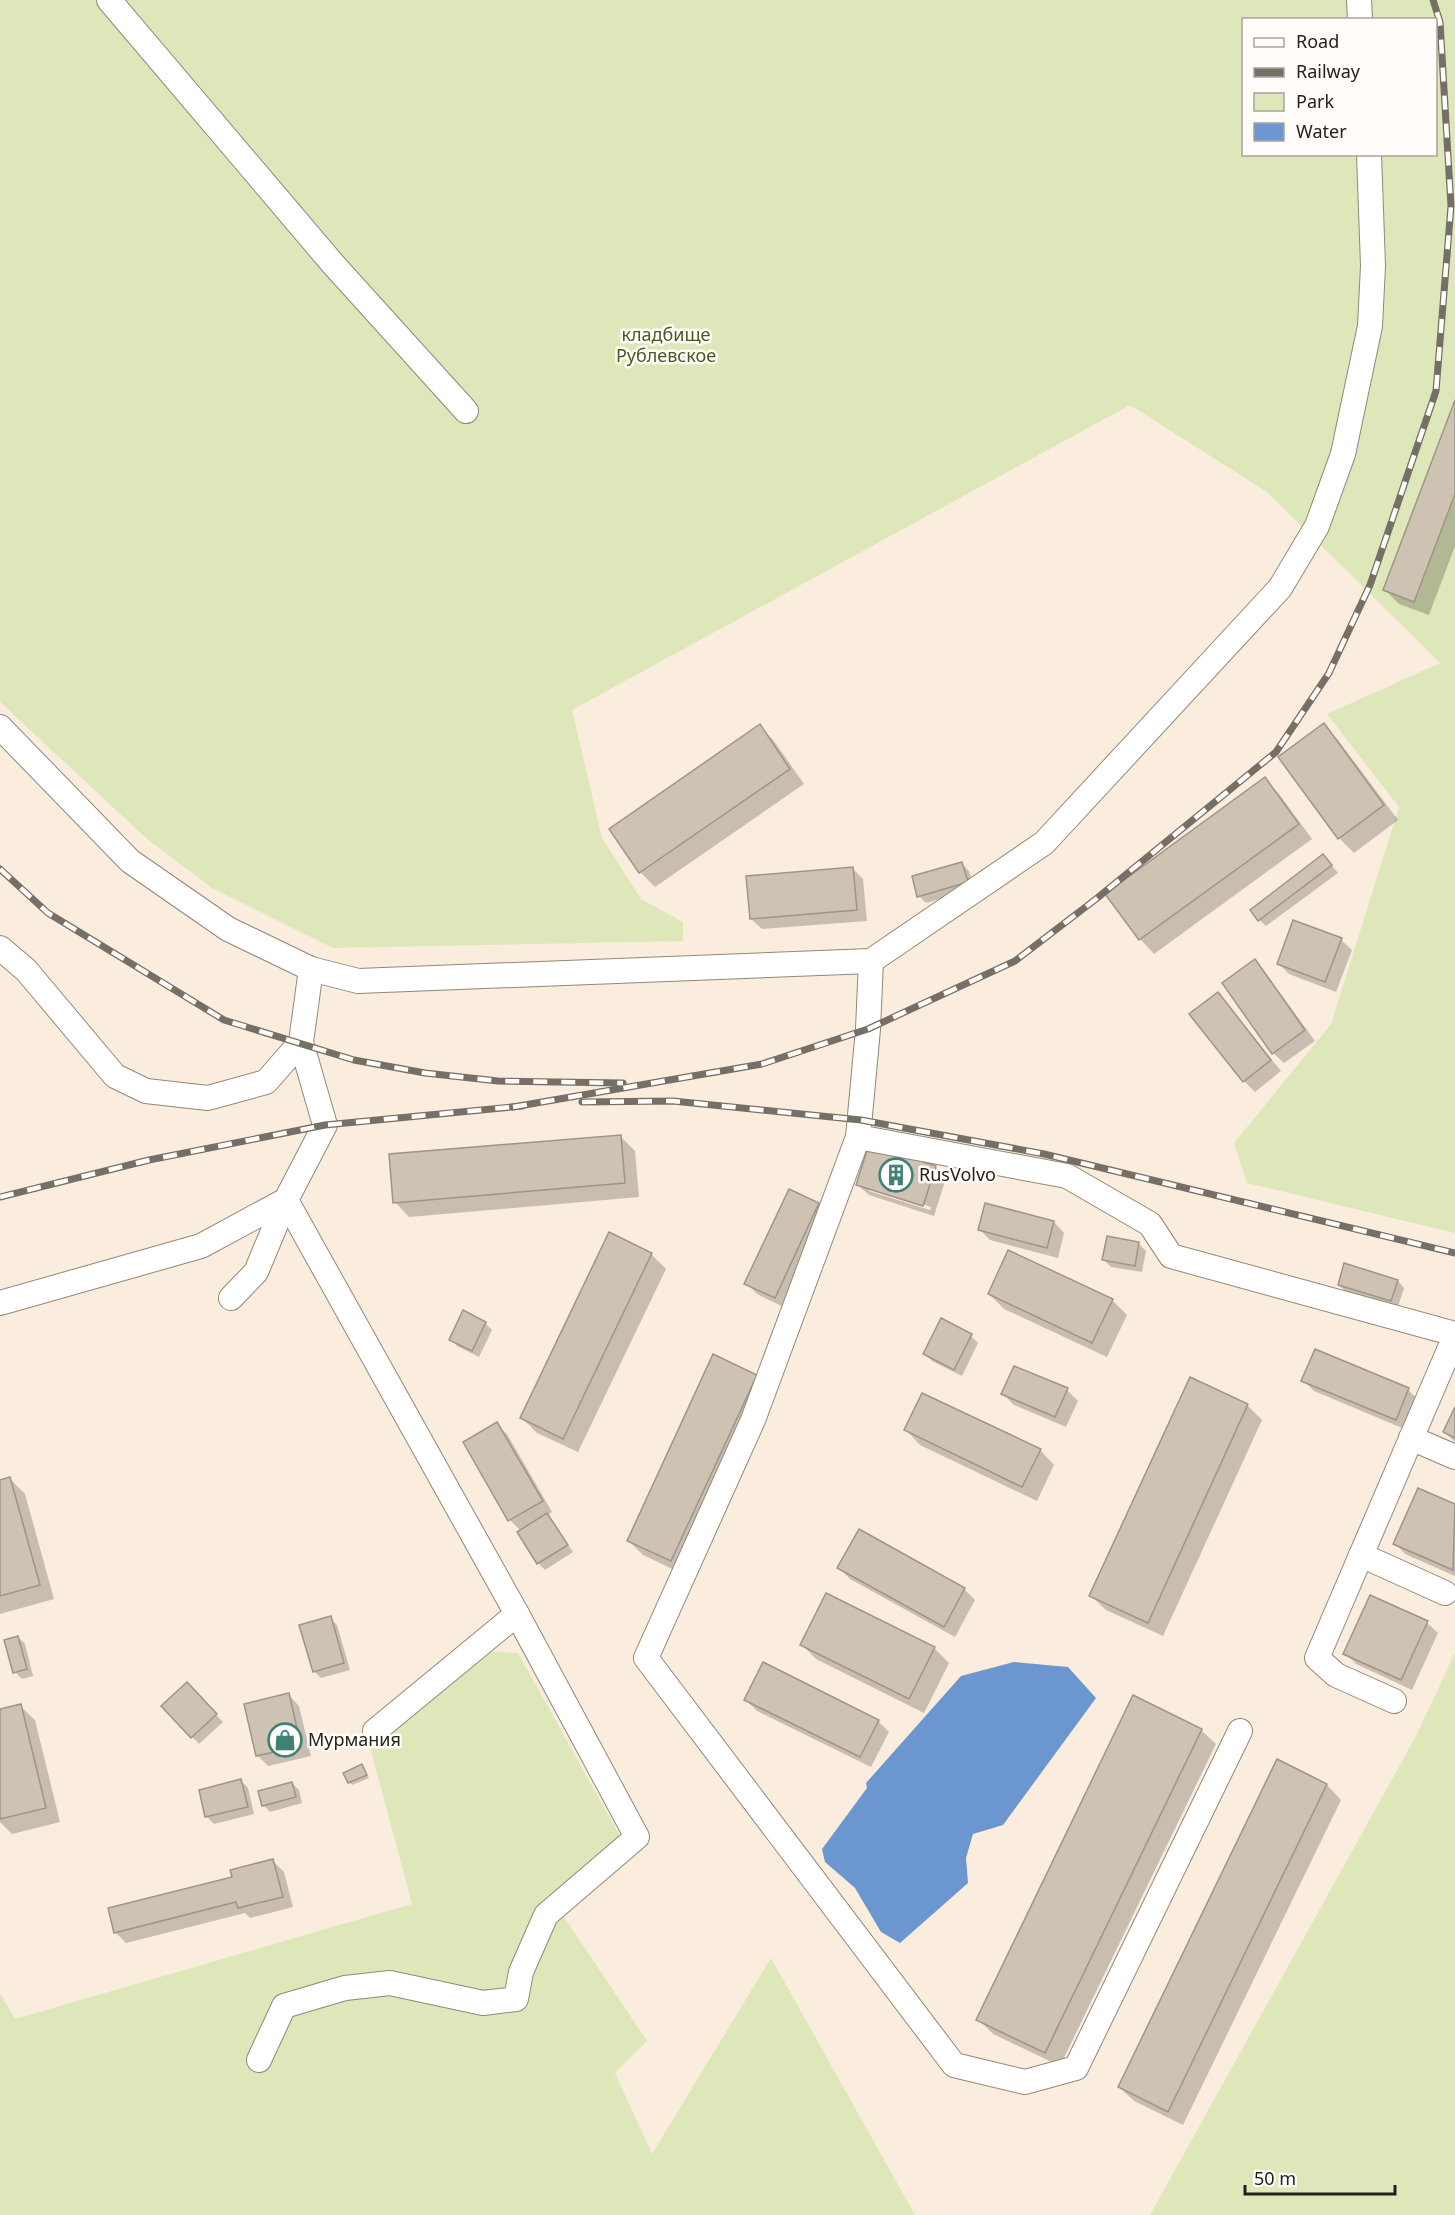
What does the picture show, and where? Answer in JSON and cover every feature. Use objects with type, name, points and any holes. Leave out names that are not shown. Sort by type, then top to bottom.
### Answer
[{"type":"lane","points":[[109,0],[333,264],[466,411]]},
{"type":"lane","points":[[1359,0],[1360,18]]},
{"type":"lane","points":[[0,727],[130,861],[228,929],[312,969],[358,981],[871,961],[1044,843],[1280,588],[1317,526],[1343,454],[1358,391],[1370,326],[1372,276],[1369,156]]},
{"type":"lane","points":[[0,948],[26,970],[115,1076],[146,1091],[208,1098],[266,1082],[301,1042]]},
{"type":"lane","points":[[871,961],[868,1029],[858,1137],[753,1420],[646,1658],[954,2065],[1025,2082],[1076,2068],[1240,1731]]},
{"type":"lane","points":[[231,1298],[256,1272],[286,1200],[326,1125],[301,1042],[312,969]]},
{"type":"lane","points":[[858,1137],[1067,1176],[1150,1224],[1171,1256],[1455,1335],[1317,1658],[1336,1675],[1394,1701]]},
{"type":"lane","points":[[0,1303],[201,1246],[246,1219],[286,1200]]},
{"type":"lane","points":[[259,2060],[284,2006],[345,1988],[390,1983],[483,2003],[516,1999],[521,1972],[546,1915],[637,1837],[517,1614],[286,1200]]},
{"type":"lane","points":[[1411,1438],[1455,1457]]},
{"type":"lane","points":[[1361,1555],[1445,1593]]},
{"type":"lane","points":[[375,1731],[517,1614]]},
{"type":"green space","name":"кладбище Рублевское","points":[[0,0],[1455,0],[1455,1233],[1247,1183],[1234,1143],[1331,1024],[1399,807],[1327,714],[1440,663],[1267,492],[1130,405],[572,710],[602,838],[641,899],[683,922],[683,941],[333,948],[212,888],[147,839],[0,702]]},
{"type":"green space","points":[[489,1651],[518,1653],[620,1836],[552,1899],[647,2041],[615,2073],[652,2154],[771,1958],[915,2215],[0,2215],[0,1993],[15,2019],[412,1904],[370,1747]]},
{"type":"green space","points":[[1455,1653],[1455,2215],[1150,2215],[1416,1736]]},
{"type":"water","points":[[1014,1662],[1068,1667],[1096,1698],[1003,1825],[973,1834],[966,1858],[968,1883],[900,1943],[881,1932],[855,1888],[825,1862],[822,1849],[867,1788],[866,1783],[961,1676]]},
{"type":"building","points":[[1455,400],[1455,494],[1414,602],[1383,590]]},
{"type":"building","points":[[1324,723],[1384,805],[1338,839],[1278,757]]},
{"type":"building","points":[[760,724],[790,769],[639,873],[609,829]]},
{"type":"building","points":[[1265,777],[1299,824],[1139,940],[1105,894]]},
{"type":"building","points":[[1323,854],[1332,865],[1258,921],[1250,910]]},
{"type":"building","points":[[962,862],[968,882],[917,897],[912,876]]},
{"type":"building","points":[[853,867],[857,910],[750,919],[746,876]]},
{"type":"building","points":[[1293,920],[1342,938],[1325,982],[1277,964]]},
{"type":"building","points":[[1255,959],[1305,1030],[1272,1054],[1222,983]]},
{"type":"building","points":[[1218,992],[1271,1060],[1243,1082],[1189,1014]]},
{"type":"building","points":[[621,1135],[625,1183],[393,1203],[389,1154]]},
{"type":"building","name":"RusVolvo","points":[[869,1144],[936,1166],[923,1206],[856,1185]]},
{"type":"building","points":[[789,1189],[819,1203],[775,1298],[744,1284]]},
{"type":"building","points":[[985,1203],[1054,1221],[1047,1248],[978,1230]]},
{"type":"building","points":[[609,1232],[652,1253],[563,1439],[520,1418]]},
{"type":"building","points":[[1107,1236],[1139,1242],[1135,1266],[1102,1260]]},
{"type":"building","points":[[1008,1250],[1113,1299],[1092,1343],[988,1294]]},
{"type":"building","points":[[1344,1263],[1398,1280],[1391,1301],[1338,1285]]},
{"type":"building","points":[[463,1310],[486,1322],[472,1351],[449,1340]]},
{"type":"building","points":[[941,1318],[972,1334],[954,1370],[923,1354]]},
{"type":"building","points":[[1315,1349],[1409,1388],[1396,1420],[1301,1381]]},
{"type":"building","points":[[713,1354],[757,1375],[671,1561],[627,1541]]},
{"type":"building","points":[[1014,1366],[1068,1388],[1055,1417],[1001,1394]]},
{"type":"building","points":[[1190,1377],[1248,1404],[1148,1623],[1089,1596]]},
{"type":"building","points":[[922,1393],[1041,1449],[1022,1487],[904,1430]]},
{"type":"building","points":[[1455,1407],[1455,1438],[1443,1432]]},
{"type":"building","points":[[497,1422],[543,1501],[508,1521],[463,1442]]},
{"type":"building","points":[[10,1477],[40,1585],[0,1596],[0,1480]]},
{"type":"building","points":[[1418,1488],[1455,1504],[1453,1570],[1393,1544]]},
{"type":"building","points":[[547,1513],[568,1545],[537,1564],[517,1532]]},
{"type":"building","points":[[859,1529],[965,1588],[944,1627],[837,1568]]},
{"type":"building","points":[[826,1593],[935,1647],[909,1699],[800,1645]]},
{"type":"building","points":[[1370,1595],[1428,1621],[1401,1680],[1343,1654]]},
{"type":"building","points":[[331,1616],[344,1663],[313,1672],[299,1625]]},
{"type":"building","points":[[18,1636],[27,1669],[13,1673],[4,1640]]},
{"type":"building","points":[[763,1662],[879,1720],[860,1757],[744,1700]]},
{"type":"building","points":[[187,1682],[217,1714],[191,1738],[161,1706]]},
{"type":"building","points":[[289,1693],[301,1746],[256,1756],[244,1704]]},
{"type":"building","points":[[1133,1695],[1202,1729],[1045,2053],[976,2020]]},
{"type":"building","points":[[21,1704],[46,1808],[0,1819],[0,1709]]},
{"type":"building","points":[[1277,1759],[1327,1784],[1168,2112],[1118,2087]]},
{"type":"building","points":[[362,1764],[367,1775],[348,1783],[343,1773]]},
{"type":"building","points":[[241,1779],[248,1807],[205,1817],[199,1790]]},
{"type":"building","points":[[292,1782],[296,1797],[262,1806],[258,1791]]},
{"type":"building","points":[[273,1859],[283,1897],[238,1908],[236,1902],[114,1933],[108,1908],[232,1877],[230,1870]]},
{"type":"railway","points":[[513,1107],[762,1064],[868,1029],[1015,961],[1096,899],[1276,752],[1329,673],[1370,585],[1436,391],[1451,206],[1440,22],[1433,0]]},
{"type":"railway","points":[[0,869],[48,913],[224,1020],[354,1060],[425,1073],[498,1081],[623,1083]]},
{"type":"railway","points":[[582,1102],[673,1101],[861,1120],[1044,1154],[1455,1253]]},
{"type":"railway","points":[[0,1197],[149,1160],[325,1125],[522,1106]]},
{"type":"place","name":"RusVolvo","points":[[896,1175]]},
{"type":"place","name":"Мурмания","points":[[285,1740]]}]
